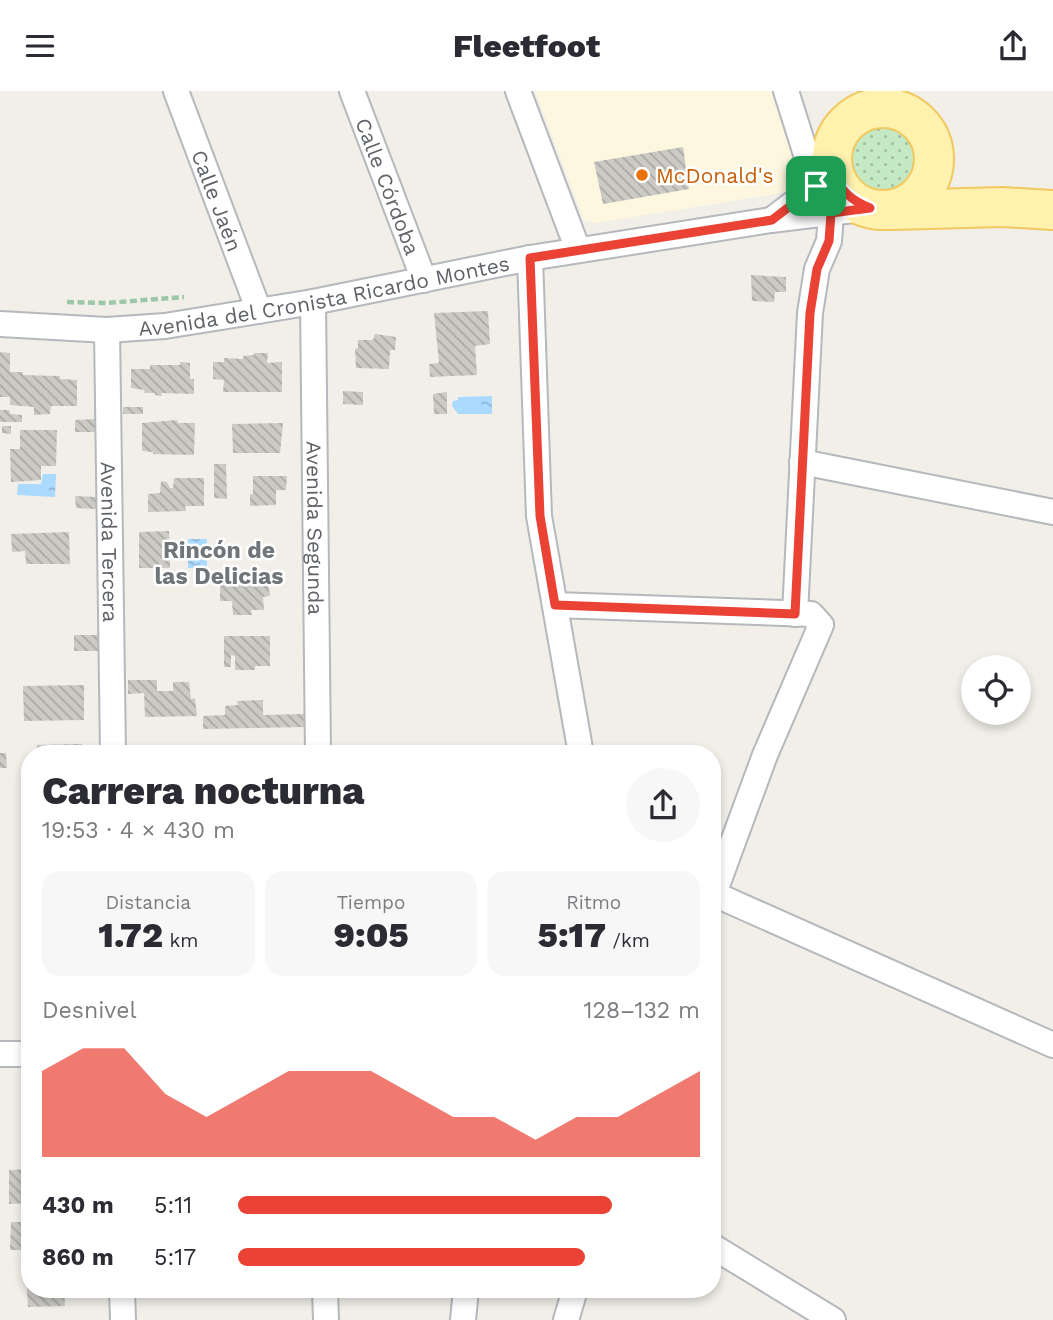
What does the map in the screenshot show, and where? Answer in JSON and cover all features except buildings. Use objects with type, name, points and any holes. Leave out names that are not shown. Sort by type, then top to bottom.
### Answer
[{"type":"main road","points":[[835,91],[838,132],[832,164],[825,179],[858,203],[877,209],[1002,207],[1053,210]]},
{"type":"main road","points":[[838,132],[858,114],[870,109],[875,99],[900,109],[926,128],[933,142],[935,159],[933,174],[926,189],[900,208],[877,209]]},
{"type":"main road","points":[[935,159],[968,186],[1002,207]]},
{"type":"street","name":"Calle Jaén","points":[[176,91],[259,311]]},
{"type":"street","name":"Calle Córdoba","points":[[352,91],[424,279]]},
{"type":"street","points":[[518,91],[578,250]]},
{"type":"street","points":[[786,91],[825,179]]},
{"type":"street","name":"Avenida del Cronista Ricardo Montes","points":[[772,220],[825,179]]},
{"type":"street","name":"Avenida del Cronista Ricardo Montes","points":[[0,324],[107,330],[165,326],[313,302],[578,250],[772,220],[877,209]]},
{"type":"street","points":[[795,614],[810,313],[817,269],[829,241],[831,213]]},
{"type":"street","points":[[530,258],[540,516],[579,745]]},
{"type":"street","name":"Avenida Segunda","points":[[313,302],[318,745]]},
{"type":"street","name":"Avenida Tercera","points":[[107,330],[113,745]]},
{"type":"street","points":[[802,463],[1053,512]]},
{"type":"street","points":[[555,605],[811,614],[821,625],[765,755],[721,875]]},
{"type":"street","points":[[721,900],[1053,1045]]},
{"type":"street","points":[[0,1054],[21,1054]]},
{"type":"street","points":[[721,1252],[833,1320]]},
{"type":"street","points":[[122,1298],[123,1320]]},
{"type":"street","points":[[326,1298],[326,1320]]},
{"type":"street","points":[[463,1320],[465,1298]]},
{"type":"street","points":[[566,1320],[573,1298]]},
{"type":"path","points":[[66,302],[106,303],[212,296],[217,318]]},
{"type":"shaded area","points":[[535,91],[776,91],[801,180],[798,190],[597,223],[584,220]]},
{"type":"green space","points":[[885,112],[902,116],[917,125],[926,140],[930,157],[926,174],[917,189],[902,198],[885,202],[868,198],[853,189],[844,174],[840,157],[844,140],[853,125],[868,116]]},
{"type":"water","points":[[492,396],[492,414],[458,414],[452,406],[458,397]]},
{"type":"water","points":[[43,474],[56,474],[55,497],[17,495],[18,484],[41,484]]},
{"type":"water","points":[[188,539],[207,539],[207,568],[188,568]]},
{"type":"place","name":"McDonald's","points":[[642,175]]},
{"type":"district","name":"Rincón de las Delicias","points":[[219,563]]},
{"type":"route","points":[[834,172],[845,193],[870,208],[831,213],[829,241],[817,269],[810,313],[795,614],[555,605],[540,516],[530,258],[772,220],[816,186],[834,172]]}]
